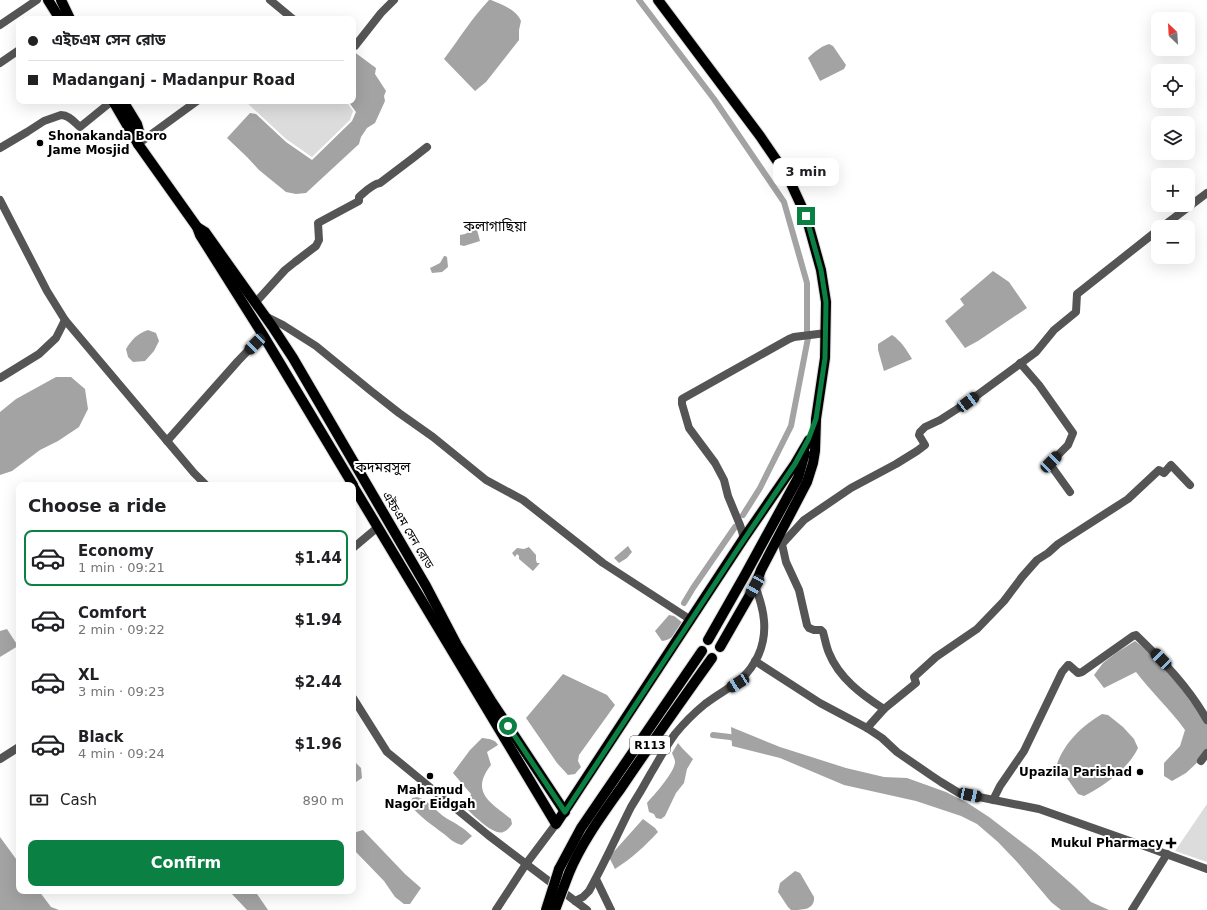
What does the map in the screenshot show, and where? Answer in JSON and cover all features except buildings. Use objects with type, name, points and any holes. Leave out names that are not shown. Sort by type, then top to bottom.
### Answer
[{"type":"main road","points":[[48,0],[58,16]]},
{"type":"main road","points":[[658,0],[760,136],[788,177],[806,216],[821,270],[826,302],[825,358],[816,419],[813,463],[807,482],[761,570],[755,586],[720,647]]},
{"type":"main road","points":[[62,1],[69,16]]},
{"type":"main road","name":"এইচএম সেন রোড","points":[[114,104],[138,144],[197,227],[200,235],[252,316],[351,482]]},
{"type":"main road","points":[[125,104],[137,124],[139,131],[138,144]]},
{"type":"main road","name":"এইচএম সেন রোড","points":[[197,227],[205,232],[293,358],[379,508],[388,519],[457,645],[492,702],[565,812]]},
{"type":"main road","points":[[252,316],[260,310]]},
{"type":"main road","points":[[708,640],[798,478],[808,440],[816,419]]},
{"type":"main road","points":[[556,824],[744,538],[795,464],[808,440]]},
{"type":"main road","name":"এইচএম সেন রোড","points":[[356,490],[556,824]]},
{"type":"main road","name":"R113","points":[[585,831],[702,652]]},
{"type":"main road","name":"R113","points":[[585,831],[712,658]]},
{"type":"main road","points":[[546,910],[564,871],[576,857],[585,831]]},
{"type":"main road","points":[[555,910],[564,871]]},
{"type":"street","points":[[0,25],[37,0]]},
{"type":"street","points":[[270,0],[289,16]]},
{"type":"street","points":[[356,45],[381,13],[394,0]]},
{"type":"street","points":[[0,63],[16,52]]},
{"type":"street","points":[[0,148],[44,121],[61,115],[68,116],[80,127],[108,104]]},
{"type":"street","points":[[138,144],[193,104]]},
{"type":"street","points":[[427,147],[380,183],[376,183],[359,197],[358,201],[319,221],[319,240],[316,246],[290,266],[276,280],[260,310],[316,346],[376,396],[433,437],[486,480],[523,500],[603,562],[691,620]]},
{"type":"street","points":[[1171,220],[1207,193]]},
{"type":"street","points":[[0,202],[47,291],[65,320],[203,482]]},
{"type":"street","points":[[884,709],[854,688],[836,666],[829,653],[823,632],[821,630],[809,628],[807,625],[799,590],[786,562],[782,544],[804,520],[851,488],[896,464],[925,445],[919,435],[920,432],[968,402],[1036,352],[1054,330],[1076,312],[1077,294],[1151,236]]},
{"type":"street","points":[[0,378],[39,354],[56,338],[65,320]]},
{"type":"street","points":[[744,538],[728,496],[724,480],[715,463],[689,428],[682,399],[789,339],[826,333]]},
{"type":"street","points":[[167,441],[238,360],[263,335]]},
{"type":"street","points":[[1020,363],[1039,385],[1072,433],[1068,446],[1051,462],[1052,467],[1070,492]]},
{"type":"street","points":[[867,728],[884,709],[916,683],[914,677],[936,657],[977,629],[1038,560],[1058,544],[1128,499],[1159,470],[1164,472],[1172,465],[1190,485]]},
{"type":"street","points":[[356,545],[378,527]]},
{"type":"street","points":[[575,901],[583,897],[589,891],[632,807],[663,752],[674,736],[685,722],[698,710],[738,683],[752,667],[763,645],[765,629],[764,611],[755,586]]},
{"type":"street","points":[[993,800],[1000,786],[1024,751],[1059,678],[1066,667],[1069,665],[1078,673],[1082,672],[1136,635],[1172,671],[1207,720]]},
{"type":"street","points":[[755,661],[820,702],[867,728],[882,738],[896,752],[959,793],[1039,810],[1207,869]]},
{"type":"street","points":[[356,710],[387,752],[482,830],[587,910]]},
{"type":"street","points":[[0,759],[16,749]]},
{"type":"street","points":[[1201,761],[1207,753]]},
{"type":"street","points":[[496,910],[526,864],[556,824]]},
{"type":"street","points":[[1132,910],[1167,854]]},
{"type":"street","points":[[596,879],[610,910]]},
{"type":"shaded area","points":[[489,0],[508,8],[519,17],[521,21],[519,40],[486,82],[475,91],[444,59],[471,21]]},
{"type":"shaded area","points":[[829,44],[833,46],[846,65],[844,69],[820,81],[808,58],[817,50]]},
{"type":"shaded area","points":[[356,53],[376,68],[375,74],[386,91],[384,96],[385,101],[375,123],[367,128],[361,137],[359,144],[306,193],[296,194],[286,192],[259,170],[227,138],[250,113],[256,114],[286,142],[312,160],[352,121],[356,112],[350,104],[356,104]]},
{"type":"shaded area","points":[[248,104],[348,104],[353,111],[350,120],[312,157],[286,139]]},
{"type":"shaded area","points":[[475,229],[477,230],[480,241],[464,246],[460,245],[460,235]]},
{"type":"shaded area","points":[[444,256],[447,257],[448,267],[442,272],[432,273],[430,268],[440,263]]},
{"type":"shaded area","points":[[993,271],[1009,282],[1027,308],[965,348],[945,321],[964,305],[960,299]]},
{"type":"shaded area","points":[[148,330],[156,333],[159,341],[154,351],[145,361],[133,362],[128,357],[126,349],[135,337]]},
{"type":"shaded area","points":[[892,335],[903,346],[912,359],[884,371],[878,350],[878,344]]},
{"type":"shaded area","points":[[56,377],[71,377],[85,389],[88,409],[79,427],[58,441],[40,450],[12,471],[0,475],[0,412],[16,399]]},
{"type":"shaded area","points":[[628,546],[632,552],[627,558],[619,563],[614,558]]},
{"type":"shaded area","points":[[529,547],[536,555],[537,563],[540,563],[533,571],[519,559],[517,554],[515,557],[512,553],[517,548],[524,549]]},
{"type":"shaded area","points":[[669,615],[674,616],[683,623],[672,637],[662,641],[655,631]]},
{"type":"shaded area","points":[[7,629],[16,643],[16,647],[0,657],[0,631]]},
{"type":"shaded area","points":[[1135,641],[1153,655],[1169,672],[1207,724],[1207,750],[1201,759],[1186,773],[1172,781],[1164,776],[1164,763],[1180,746],[1185,730],[1136,672],[1104,688],[1094,675],[1103,663]]},
{"type":"shaded area","points":[[563,674],[607,695],[615,705],[579,755],[578,761],[581,767],[575,774],[568,775],[557,763],[526,718]]},
{"type":"shaded area","points":[[1102,714],[1108,715],[1123,727],[1134,739],[1138,748],[1134,756],[1122,770],[1084,796],[1078,794],[1057,764],[1064,749],[1075,735]]},
{"type":"shaded area","points":[[731,727],[780,747],[846,768],[884,777],[907,778],[946,792],[966,802],[989,817],[1036,853],[1091,902],[1109,910],[1061,910],[1051,902],[998,842],[977,824],[961,816],[916,801],[844,785],[780,758],[732,746]]},
{"type":"shaded area","points":[[482,738],[493,740],[498,745],[487,752],[491,765],[482,783],[486,796],[511,819],[512,824],[503,832],[494,831],[489,828],[467,809],[471,794],[453,773],[470,750]]},
{"type":"shaded area","points":[[678,743],[693,759],[687,769],[684,783],[676,793],[665,816],[661,819],[656,818],[654,814],[649,812],[647,803],[672,772],[675,762],[672,753]]},
{"type":"shaded area","points":[[356,763],[361,768],[362,778],[356,782]]},
{"type":"shaded area","points":[[417,797],[429,803],[442,815],[463,828],[472,836],[462,845],[452,841],[422,817],[410,805],[412,798]]},
{"type":"shaded area","points":[[1207,804],[1207,862],[1175,851]]},
{"type":"shaded area","points":[[643,819],[658,832],[638,852],[615,869],[609,857]]},
{"type":"shaded area","points":[[363,830],[405,874],[421,888],[410,904],[404,904],[395,897],[384,881],[356,852],[356,832]]},
{"type":"shaded area","points":[[0,837],[16,859],[16,894],[41,894],[51,907],[59,910],[0,910]]},
{"type":"shaded area","points":[[795,871],[800,873],[814,897],[814,901],[810,907],[799,910],[791,910],[778,892],[780,883]]},
{"type":"shaded area","points":[[232,894],[257,894],[268,910],[247,910]]},
{"type":"waterway","points":[[639,0],[714,99],[784,202],[807,283],[807,331]]},
{"type":"waterway","points":[[743,515],[760,488],[791,426],[808,338]]},
{"type":"waterway","points":[[684,603],[735,527]]},
{"type":"waterway","points":[[713,735],[730,737],[739,740]]},
{"type":"place","name":"Shonakanda Boro Jame Mosjid","points":[[40,143]]},
{"type":"place","name":"Upazila Parishad","points":[[1140,772]]},
{"type":"place","name":"Mahamud Nagor Eidgah","points":[[430,776]]},
{"type":"place","name":"Mukul Pharmacy","points":[[1171,843]]},
{"type":"district","name":"কলাগাছিয়া","points":[[495,226]]},
{"type":"district","name":"কদমরসুল","points":[[383,467]]},
{"type":"route","points":[[508,726],[565,812],[795,464],[808,440],[816,419],[825,358],[826,302],[821,270],[806,216]]}]
